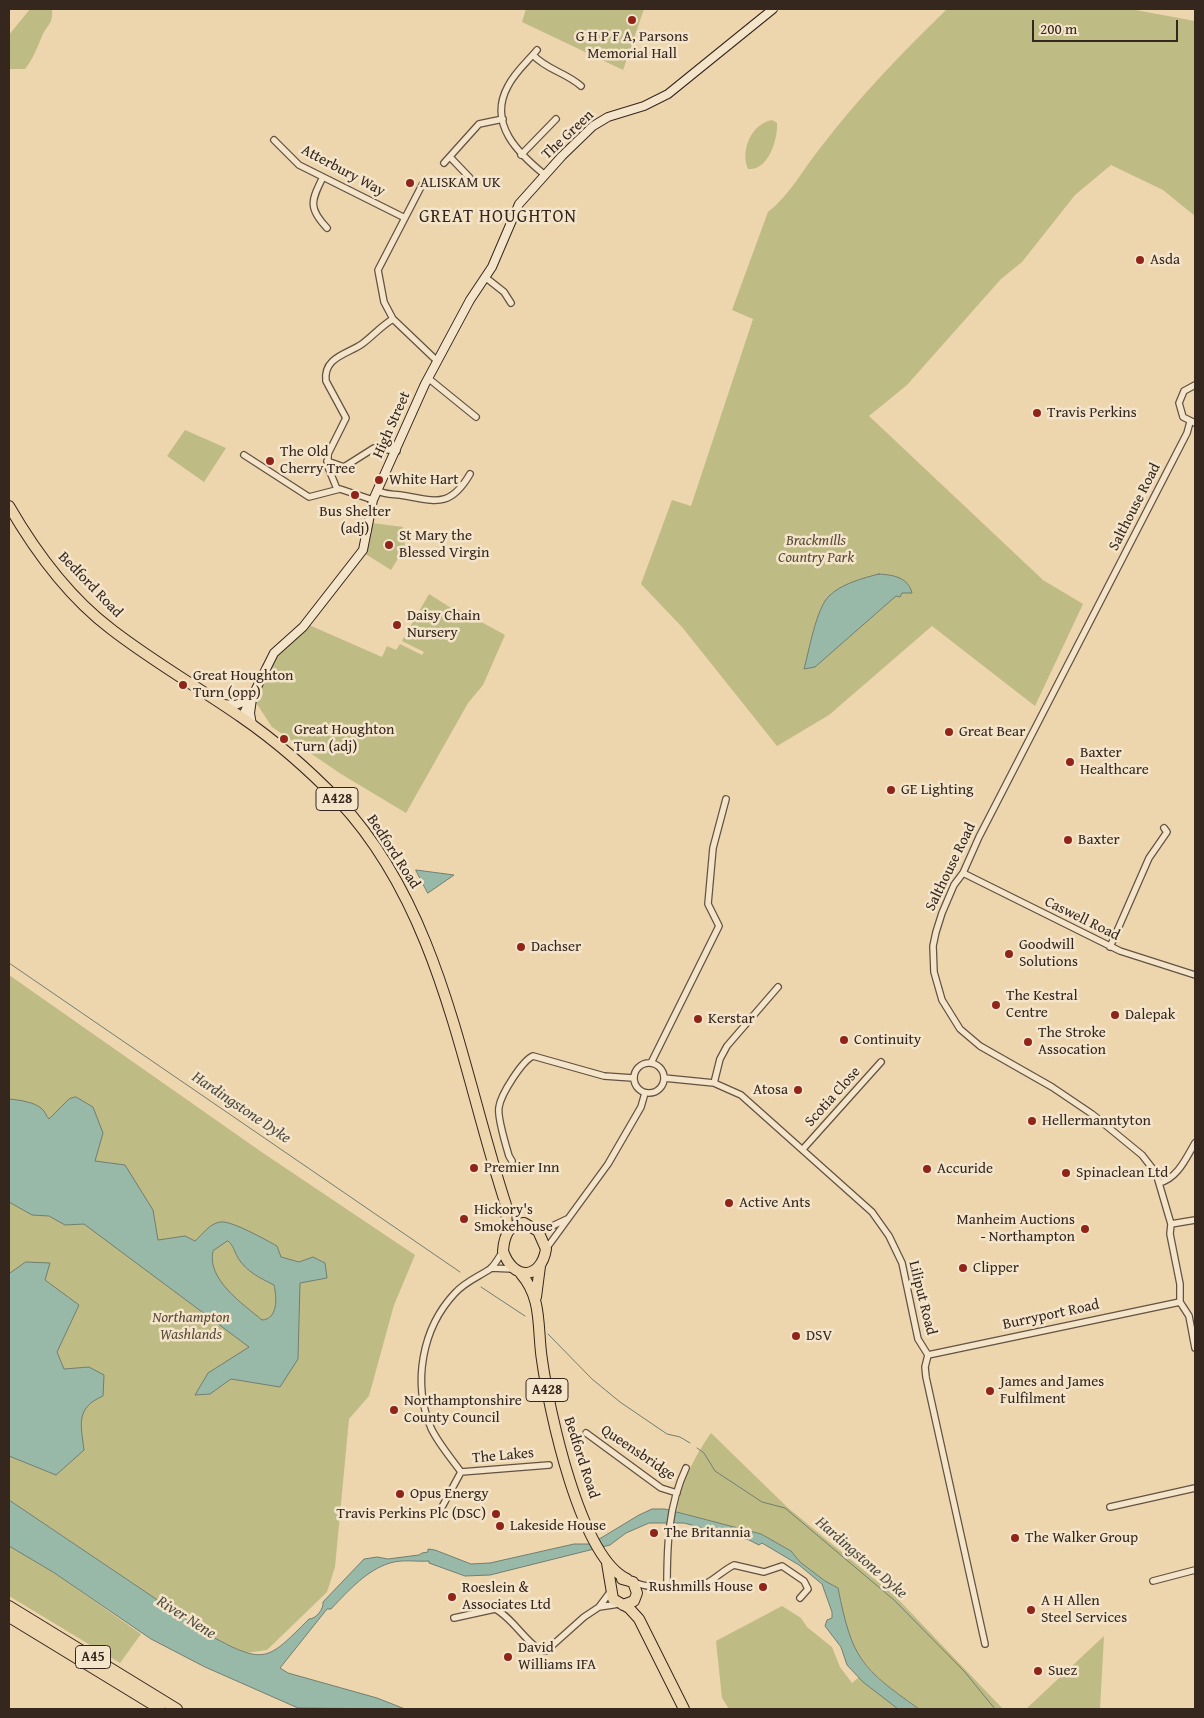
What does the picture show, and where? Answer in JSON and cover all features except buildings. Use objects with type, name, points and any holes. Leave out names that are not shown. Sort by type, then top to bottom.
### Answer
[{"type":"highway","name":"Bedford Road","points":[[9,506],[48,564],[109,628],[252,725],[311,773],[340,802],[366,834],[397,882],[428,949],[443,992],[506,1205],[507,1232]]},
{"type":"highway","name":"Bedford Road","points":[[506,1205],[513,1215],[529,1225]]},
{"type":"highway","points":[[515,1225],[529,1225],[542,1237],[546,1249],[540,1266],[528,1273],[517,1271],[503,1251],[507,1232],[515,1225]]},
{"type":"highway","name":"Bedford Road","points":[[540,1266],[536,1297],[540,1351],[552,1418],[567,1474],[590,1532],[607,1563],[611,1590]]},
{"type":"highway","name":"Bedford Road","points":[[517,1271],[536,1297]]},
{"type":"highway","name":"Bedford Road","points":[[607,1563],[630,1581]]},
{"type":"highway","points":[[639,1619],[613,1599],[611,1590],[619,1580],[630,1581],[637,1589],[636,1597],[639,1619],[684,1709]]},
{"type":"highway","points":[[622,1605],[631,1603],[636,1597]]},
{"type":"highway","name":"A45","points":[[9,1606],[177,1709]]},
{"type":"highway","name":"A45","points":[[9,1617],[160,1709]]},
{"type":"street","name":"The Green","points":[[492,267],[515,211],[545,175],[601,120],[644,106],[668,94],[773,9]]},
{"type":"street","points":[[537,50],[508,86],[502,106],[507,134],[521,155],[545,175]]},
{"type":"street","points":[[533,55],[548,69],[568,76],[581,86]]},
{"type":"street","points":[[444,163],[479,124],[503,119]]},
{"type":"street","points":[[521,155],[556,120]]},
{"type":"street","name":"Atterbury Way","points":[[274,140],[299,166],[405,218]]},
{"type":"street","points":[[450,157],[470,178]]},
{"type":"street","points":[[323,177],[314,194],[312,206],[315,216],[327,228]]},
{"type":"street","points":[[422,185],[378,270],[384,302],[393,319],[436,360]]},
{"type":"street","name":"High Street","points":[[242,717],[274,653],[303,627],[363,550],[373,500],[397,451],[426,381],[436,360],[492,267]]},
{"type":"street","points":[[485,277],[507,295],[511,303]]},
{"type":"street","points":[[507,295],[513,291]]},
{"type":"street","points":[[336,489],[327,461],[328,454],[346,418],[328,388],[326,373],[336,358],[360,345],[393,319]]},
{"type":"street","points":[[426,381],[476,417]]},
{"type":"street","points":[[1192,422],[1183,417],[1179,403],[1184,391],[1195,386]]},
{"type":"street","name":"Salthouse Road","points":[[1192,422],[979,837],[963,873],[954,885],[942,912],[933,946],[934,972],[937,987],[953,1020],[969,1037],[993,1055],[1052,1087],[1112,1130],[1142,1155],[1156,1173],[1171,1224],[1170,1234],[1180,1284],[1180,1302],[1189,1316],[1195,1348]]},
{"type":"street","points":[[327,461],[342,467],[347,466],[374,448],[397,451]]},
{"type":"street","points":[[244,455],[309,497],[336,489],[344,489],[373,500]]},
{"type":"street","points":[[378,491],[390,496],[399,494],[432,501],[444,498],[457,491],[470,474]]},
{"type":"street","points":[[222,704],[235,705],[252,698],[250,713],[252,725]]},
{"type":"street","points":[[651,1063],[661,1070],[664,1078],[658,1090],[645,1093],[637,1088],[633,1078],[638,1067],[651,1063],[719,926],[708,904],[713,848],[726,799]]},
{"type":"street","points":[[1110,947],[1150,858],[1167,832],[1164,828]]},
{"type":"street","name":"Caswell Road","points":[[963,873],[1110,947],[1195,976]]},
{"type":"street","points":[[714,1083],[720,1059],[728,1046],[778,987]]},
{"type":"street","points":[[512,1161],[509,1156],[498,1108],[513,1079],[527,1058],[533,1056],[604,1076],[633,1078]]},
{"type":"street","name":"Scotia Close","points":[[803,1149],[880,1062]]},
{"type":"street","name":"Liliput Road","points":[[664,1078],[714,1083],[741,1095],[872,1212],[890,1236],[902,1263],[918,1339],[928,1355],[925,1367],[926,1377],[985,1644]]},
{"type":"street","points":[[546,1249],[592,1188],[625,1136],[641,1107],[645,1093]]},
{"type":"street","points":[[1160,1183],[1169,1181],[1180,1169],[1195,1143]]},
{"type":"street","points":[[529,1225],[548,1228],[569,1218]]},
{"type":"street","points":[[1171,1224],[1195,1220]]},
{"type":"street","name":"The Lakes","points":[[503,1251],[491,1268],[460,1289],[447,1303],[426,1346],[421,1366],[422,1390],[431,1429],[460,1472],[549,1465]]},
{"type":"street","points":[[491,1268],[517,1271]]},
{"type":"street","name":"Burryport Road","points":[[928,1355],[1180,1302]]},
{"type":"street","name":"Queensbridge","points":[[586,1433],[661,1488],[677,1493]]},
{"type":"street","name":"Queensbridge","points":[[667,1587],[669,1526],[673,1502],[686,1468]]},
{"type":"street","points":[[442,1507],[460,1472]]},
{"type":"street","points":[[1110,1507],[1195,1488]]},
{"type":"street","points":[[630,1581],[652,1588],[694,1587],[705,1584],[734,1565],[764,1572],[782,1566],[804,1581],[808,1588],[800,1598]]},
{"type":"street","points":[[1153,1581],[1195,1570]]},
{"type":"street","points":[[636,1597],[652,1588]]},
{"type":"street","points":[[454,1618],[495,1609],[510,1618],[534,1646],[546,1651],[584,1617],[599,1607],[611,1590]]},
{"type":"street","points":[[599,1607],[622,1605]]},
{"type":"green space","points":[[30,9],[52,9],[51,20],[25,69],[9,69],[9,35]]},
{"type":"green space","points":[[526,9],[644,9],[623,70],[522,22]]},
{"type":"green space","name":"Brackmills Country Park","points":[[947,9],[1130,9],[1195,21],[1195,216],[1163,190],[1111,165],[1075,195],[1022,262],[1001,279],[907,385],[869,416],[1043,580],[1083,604],[1035,706],[932,626],[829,715],[777,746],[682,627],[641,584],[672,500],[691,506],[753,319],[732,310],[768,212],[790,190],[814,155],[866,93]]},
{"type":"green space","points":[[772,120],[777,123],[774,146],[761,165],[748,169],[745,154],[749,139],[758,127]]},
{"type":"green space","points":[[185,430],[226,448],[204,482],[167,456]]},
{"type":"green space","points":[[372,523],[403,527],[405,547],[391,570],[364,553],[369,545]]},
{"type":"green space","points":[[429,594],[451,608],[452,606],[505,635],[483,685],[468,703],[406,813],[341,774],[272,727],[255,701],[263,678],[271,663],[309,625],[382,657],[387,646],[396,650],[400,644],[422,655],[424,652],[402,641]]},
{"type":"green space","name":"Northampton Washlands","points":[[9,975],[263,1153],[415,1255],[394,1305],[369,1396],[349,1419],[335,1567],[327,1592],[267,1650],[246,1653],[211,1636],[9,1500]]},
{"type":"green space","points":[[711,1433],[787,1507],[895,1596],[1003,1709],[919,1709],[893,1691],[872,1672],[855,1651],[846,1628],[838,1588],[825,1581],[800,1562],[791,1551],[761,1534],[677,1512],[681,1491],[689,1471]]},
{"type":"green space","points":[[9,1546],[53,1572],[141,1634],[120,1663],[9,1596]]},
{"type":"green space","points":[[782,1606],[801,1618],[807,1627],[832,1647],[840,1667],[852,1683],[859,1677],[898,1709],[729,1709],[722,1698],[716,1641]]},
{"type":"green space","points":[[1104,1636],[1100,1709],[1026,1709]]},
{"type":"shaded area","points":[[879,574],[895,576],[903,580],[907,583],[912,593],[902,593],[900,597],[896,596],[815,667],[804,669],[817,620],[824,602],[834,592],[846,585]]},
{"type":"shaded area","points":[[416,870],[454,875],[428,893]]},
{"type":"shaded area","points":[[76,1097],[93,1107],[103,1133],[95,1161],[125,1165],[153,1210],[158,1240],[185,1236],[195,1241],[213,1225],[225,1222],[277,1246],[281,1257],[299,1262],[313,1257],[325,1263],[327,1278],[300,1283],[298,1359],[280,1387],[231,1379],[210,1394],[195,1395],[208,1373],[249,1347],[84,1224],[65,1225],[49,1216],[32,1215],[9,1202],[9,1099],[39,1107],[49,1119],[69,1099]],"holes":[[[228,1241],[245,1267],[274,1285],[276,1296],[274,1312],[267,1319],[262,1320],[236,1299],[220,1281],[212,1261],[213,1251]]]},
{"type":"shaded area","points":[[26,1262],[50,1263],[45,1280],[79,1305],[57,1352],[64,1369],[89,1367],[104,1375],[103,1396],[88,1406],[82,1418],[84,1450],[56,1475],[9,1456],[9,1274]]},
{"type":"shaded area","points":[[9,1500],[211,1636],[243,1651],[255,1654],[264,1654],[274,1650],[309,1619],[317,1615],[322,1608],[323,1602],[364,1559],[377,1557],[388,1559],[419,1555],[428,1552],[428,1549],[471,1564],[490,1563],[574,1544],[591,1544],[639,1515],[652,1509],[665,1509],[761,1534],[791,1551],[800,1562],[825,1581],[838,1588],[848,1631],[854,1647],[862,1660],[884,1683],[919,1709],[898,1709],[863,1682],[847,1665],[841,1647],[825,1626],[827,1620],[832,1618],[832,1612],[822,1584],[799,1565],[762,1543],[759,1545],[749,1540],[684,1523],[649,1523],[626,1533],[610,1545],[490,1575],[465,1576],[429,1563],[429,1561],[400,1561],[382,1566],[366,1576],[331,1609],[327,1609],[280,1668],[288,1673],[377,1698],[405,1709],[298,1708],[205,1667],[151,1639],[53,1572],[9,1546]]},
{"type":"waterway","name":"Hardingstone Dyke","points":[[9,963],[460,1272]]},
{"type":"waterway","name":"Hardingstone Dyke","points":[[481,1287],[525,1316]]},
{"type":"waterway","name":"Hardingstone Dyke","points":[[548,1334],[592,1379],[620,1402],[667,1434],[680,1437],[690,1443]]},
{"type":"waterway","name":"Hardingstone Dyke","points":[[697,1448],[704,1453],[715,1471],[762,1502],[785,1508],[894,1600],[964,1671],[995,1709]]},
{"type":"place","name":"G H P F A, Parsons Memorial Hall","points":[[632,20]]},
{"type":"place","name":"ALISKAM UK","points":[[410,183]]},
{"type":"place","name":"Asda","points":[[1140,260]]},
{"type":"place","name":"Travis Perkins","points":[[1037,413]]},
{"type":"place","name":"The Old Cherry Tree","points":[[270,461]]},
{"type":"place","name":"White Hart","points":[[379,480]]},
{"type":"place","name":"Bus Shelter (adj)","points":[[355,495]]},
{"type":"place","name":"St Mary the Blessed Virgin","points":[[389,545]]},
{"type":"place","name":"Daisy Chain Nursery","points":[[397,625]]},
{"type":"place","name":"Great Houghton Turn (opp)","points":[[183,685]]},
{"type":"place","name":"Great Bear","points":[[949,732]]},
{"type":"place","name":"Great Houghton Turn (adj)","points":[[284,739]]},
{"type":"place","name":"Baxter Healthcare","points":[[1070,762]]},
{"type":"place","name":"GE Lighting","points":[[891,790]]},
{"type":"place","name":"Baxter","points":[[1068,840]]},
{"type":"place","name":"Dachser","points":[[521,947]]},
{"type":"place","name":"Goodwill Solutions","points":[[1009,954]]},
{"type":"place","name":"The Kestral Centre","points":[[996,1005]]},
{"type":"place","name":"Dalepak","points":[[1115,1015]]},
{"type":"place","name":"Kerstar","points":[[698,1019]]},
{"type":"place","name":"Continuity","points":[[844,1040]]},
{"type":"place","name":"The Stroke Assocation","points":[[1028,1042]]},
{"type":"place","name":"Atosa","points":[[798,1090]]},
{"type":"place","name":"Hellermanntyton","points":[[1032,1121]]},
{"type":"place","name":"Premier Inn","points":[[474,1168]]},
{"type":"place","name":"Accuride","points":[[927,1169]]},
{"type":"place","name":"Spinaclean Ltd","points":[[1066,1173]]},
{"type":"place","name":"Active Ants","points":[[729,1203]]},
{"type":"place","name":"Hickory's Smokehouse","points":[[464,1219]]},
{"type":"place","name":"Manheim Auctions - Northampton","points":[[1085,1229]]},
{"type":"place","name":"Clipper","points":[[963,1268]]},
{"type":"place","name":"DSV","points":[[796,1336]]},
{"type":"place","name":"James and James Fulfilment","points":[[990,1391]]},
{"type":"place","name":"Northamptonshire County Council","points":[[394,1410]]},
{"type":"place","name":"Opus Energy","points":[[400,1494]]},
{"type":"place","name":"Travis Perkins Plc (DSC)","points":[[496,1514]]},
{"type":"place","name":"Lakeside House","points":[[500,1526]]},
{"type":"place","name":"The Britannia","points":[[654,1533]]},
{"type":"place","name":"The Walker Group","points":[[1015,1538]]},
{"type":"place","name":"Rushmills House","points":[[763,1587]]},
{"type":"place","name":"Roeslein & Associates Ltd","points":[[452,1597]]},
{"type":"place","name":"A H Allen Steel Services","points":[[1031,1610]]},
{"type":"place","name":"David Williams IFA","points":[[508,1657]]},
{"type":"place","name":"Suez","points":[[1038,1671]]},
{"type":"district","name":"GREAT HOUGHTON","points":[[498,217]]},
{"type":"water label","name":"River Nene","points":[[186,1618]]}]
